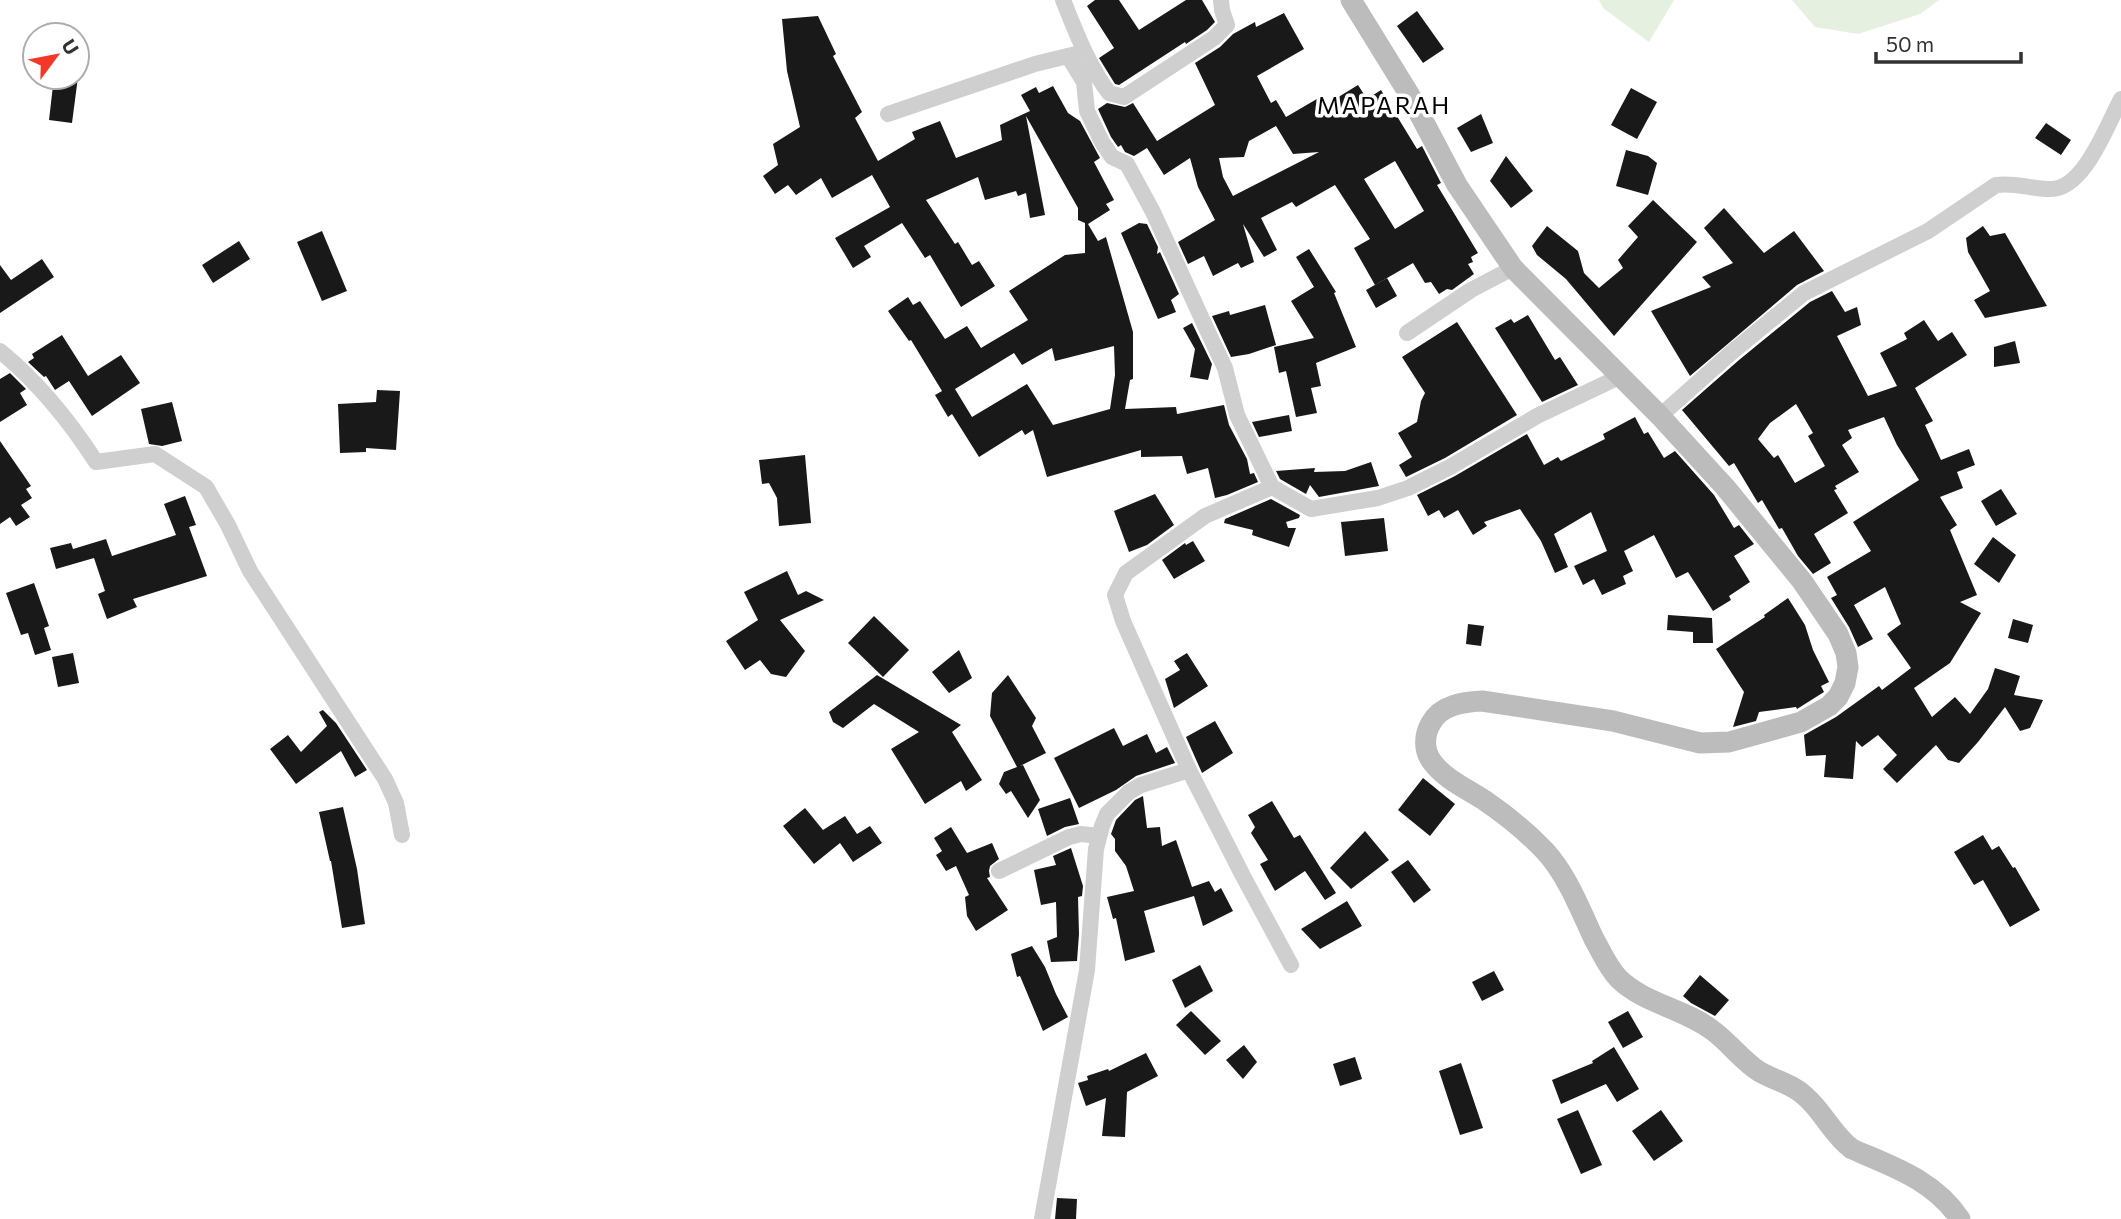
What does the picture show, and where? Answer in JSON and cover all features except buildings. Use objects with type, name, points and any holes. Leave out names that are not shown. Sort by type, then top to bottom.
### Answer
[{"type":"street","points":[[1063,0],[1085,51],[1109,93],[1124,97],[1214,38],[1227,25],[1221,0]]},
{"type":"street","points":[[1352,0],[1409,94],[1457,185],[1513,268],[1660,416],[1725,487],[1802,582],[1838,634],[1846,653],[1848,667],[1845,683],[1838,696],[1823,711],[1801,722],[1729,742],[1700,743],[1613,721],[1482,701],[1464,702],[1448,707],[1434,718],[1426,731],[1425,746],[1431,761],[1442,772],[1519,826],[1549,855],[1572,893],[1608,965],[1620,979],[1633,990],[1710,1027],[1759,1072],[1791,1086],[1806,1097],[1842,1142],[1935,1189],[1960,1219]]},
{"type":"street","points":[[888,114],[1035,64],[1085,51]]},
{"type":"street","points":[[1068,56],[1084,82],[1087,111],[1102,142],[1112,157],[1127,163],[1169,246],[1225,368],[1237,415],[1272,487],[1311,509],[1378,498],[1408,488],[1450,467],[1537,415],[1619,377]]},
{"type":"street","points":[[1660,416],[1804,293],[1928,232],[1996,186],[2009,183],[2054,190],[2069,184],[2088,162],[2121,99]]},
{"type":"street","points":[[1407,333],[1471,290],[1513,268]]},
{"type":"street","points":[[0,351],[33,380],[75,430],[96,463],[155,454],[206,487],[223,514],[250,571],[385,779],[396,803],[402,835]]},
{"type":"street","points":[[1272,487],[1205,516],[1126,573],[1115,595],[1123,621],[1189,770],[1291,965]]},
{"type":"street","points":[[1042,1219],[1087,970],[1099,836],[1108,814],[1129,792],[1141,785],[1189,770]]},
{"type":"street","points":[[999,871],[1069,837],[1081,834],[1099,836]]},
{"type":"green space","points":[[1599,0],[1674,0],[1649,42],[1603,8]]},
{"type":"green space","points":[[1792,0],[1939,0],[1920,14],[1858,34],[1815,27]]},
{"type":"district","name":"MAPARAH","points":[[1384,104]]}]
